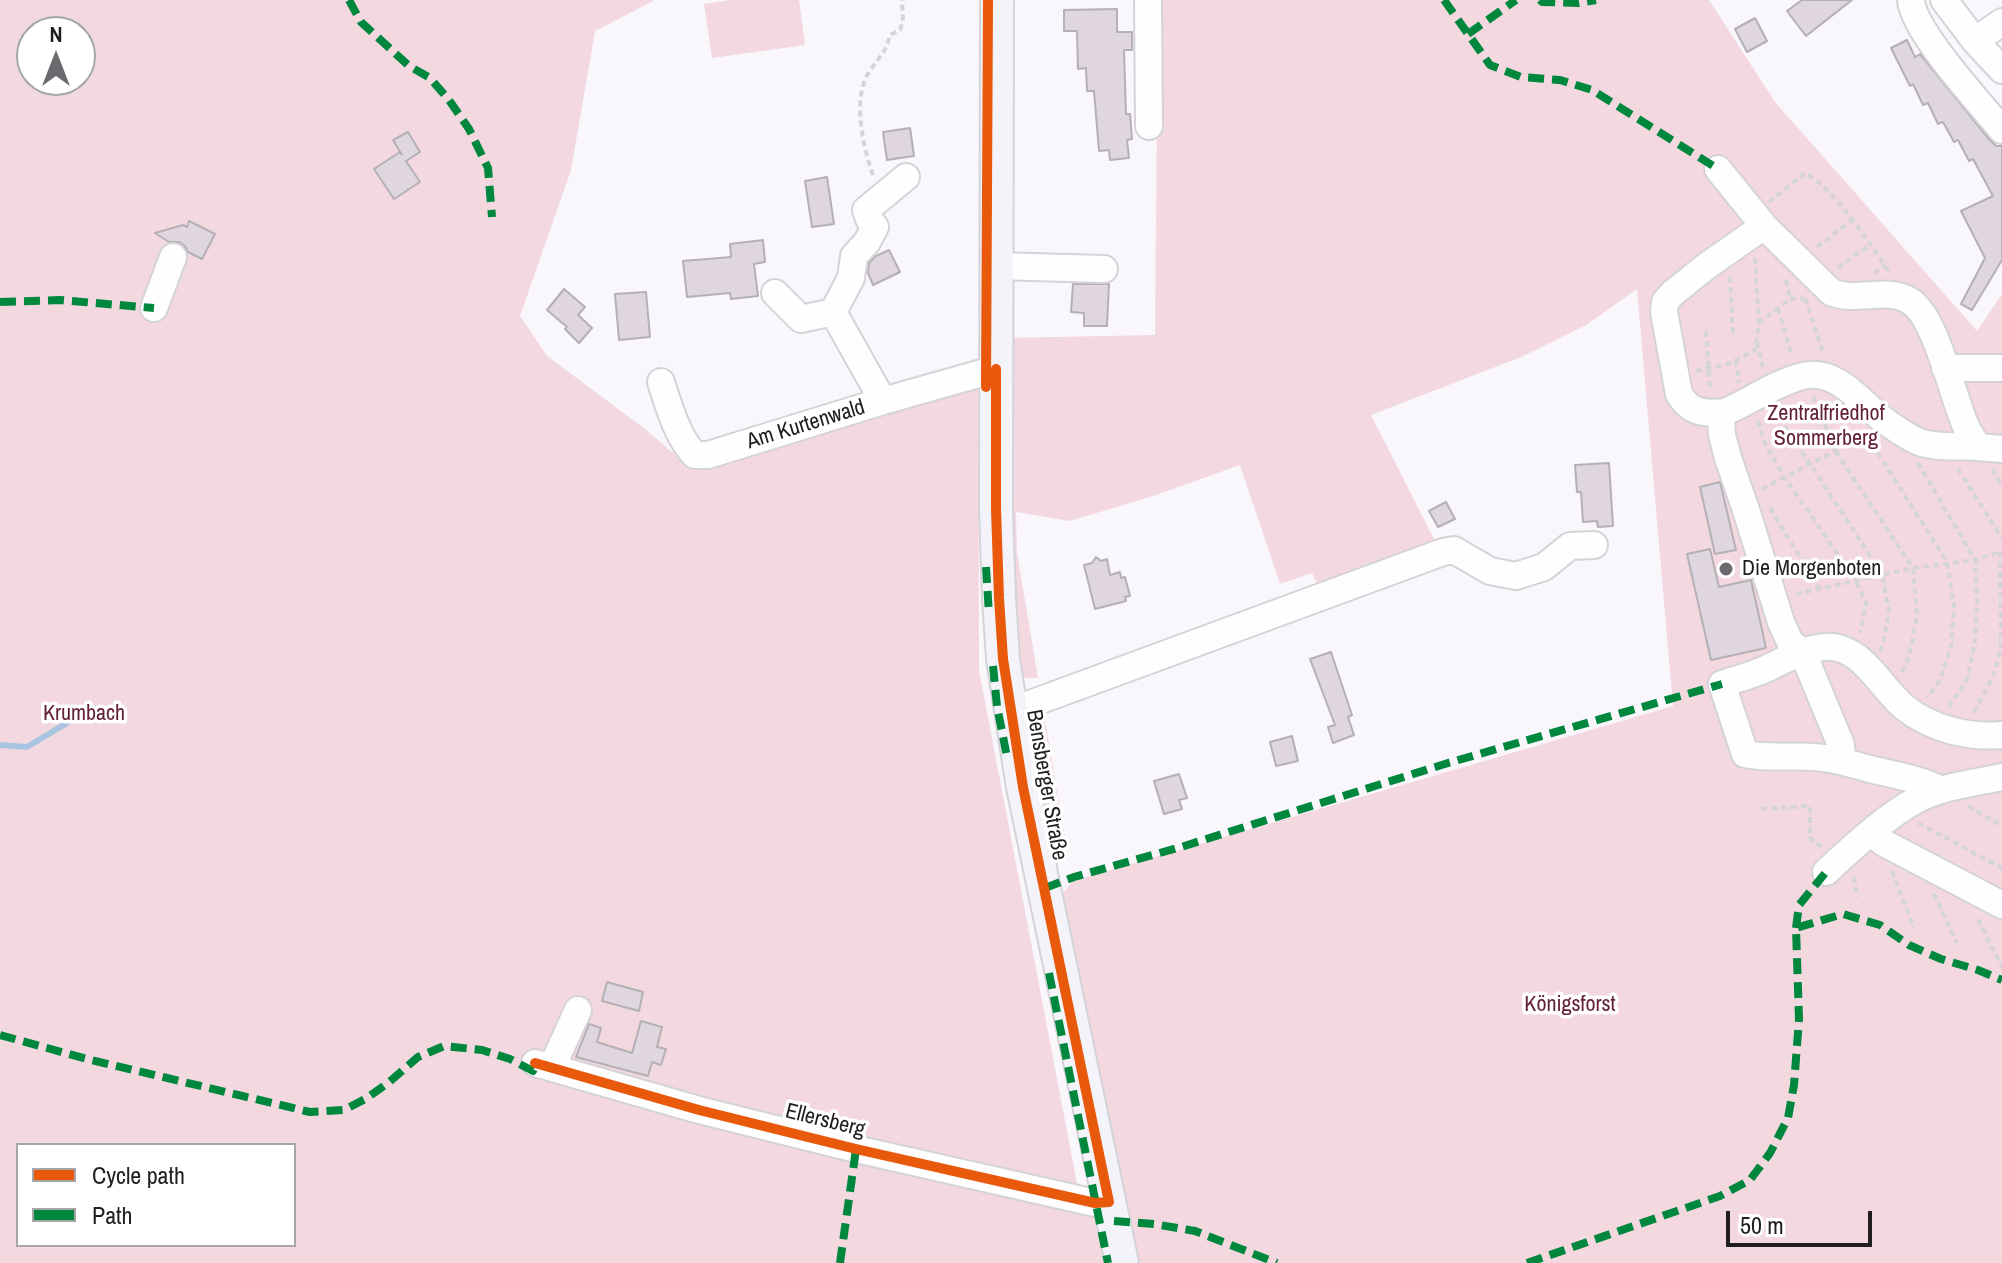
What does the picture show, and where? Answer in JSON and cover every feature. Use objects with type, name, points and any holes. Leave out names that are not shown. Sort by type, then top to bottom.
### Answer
[{"type":"main road","name":"Bensberger Straße","points":[[997,0],[996,509],[1003,659],[1023,787],[1122,1263]]},
{"type":"street","points":[[1148,0],[1149,126]]},
{"type":"street","points":[[1911,0],[1912,9],[1927,36],[2002,130]]},
{"type":"street","points":[[1945,0],[1975,41],[2002,70]]},
{"type":"street","points":[[1975,41],[2002,22]]},
{"type":"street","points":[[1718,169],[1757,224],[1800,261],[1822,292],[1896,295],[1911,301],[1922,311],[1933,331],[1968,430],[1990,448]]},
{"type":"street","points":[[775,293],[801,319],[833,312],[851,278],[854,256],[875,227],[866,210],[906,177]]},
{"type":"street","points":[[1757,224],[1729,251],[1665,302],[1674,375],[1685,405],[1712,413],[1725,412],[1780,386],[1823,375],[1840,384],[1921,444],[1990,448]]},
{"type":"street","points":[[154,308],[173,257]]},
{"type":"street","points":[[996,266],[1104,269]]},
{"type":"street","points":[[833,312],[883,401]]},
{"type":"street","points":[[1945,368],[2002,368]]},
{"type":"street","name":"Am Kurtenwald","points":[[661,382],[686,447],[695,455],[708,455],[996,369]]},
{"type":"street","points":[[1725,412],[1721,420],[1722,435],[1751,495],[1774,599],[1790,642],[1803,653],[1841,745],[1842,760]]},
{"type":"street","points":[[1011,711],[1443,552],[1454,550],[1490,571],[1516,576],[1544,567],[1570,546],[1594,545]]},
{"type":"street","points":[[1942,790],[1922,781],[1842,760],[1745,754],[1722,684],[1825,646],[1842,648],[1862,662],[1905,709],[1962,733],[2002,735]]},
{"type":"street","points":[[1832,866],[1856,843],[1876,836],[1898,812],[1919,799],[1942,790],[2002,777]]},
{"type":"street","points":[[1876,836],[2002,905]]},
{"type":"street","name":"Ellersberg","points":[[578,1010],[544,1065],[699,1110],[856,1149],[1095,1203],[1109,1202]]},
{"type":"path","points":[[881,196],[870,168],[862,131],[861,86],[882,57],[890,35],[900,30],[902,0]]},
{"type":"path","points":[[1674,375],[1728,364],[1755,350],[1759,323],[1757,224],[1805,173],[1820,181],[1911,301]]},
{"type":"path","points":[[1800,261],[1852,220]]},
{"type":"path","points":[[1759,323],[1790,299],[1822,292],[1870,245]]},
{"type":"path","points":[[1729,251],[1733,334]]},
{"type":"path","points":[[1822,292],[1840,384],[1866,435],[1947,562],[1954,606],[1951,647],[1926,720]]},
{"type":"path","points":[[1778,308],[1780,386],[1787,432],[1882,574],[1889,611],[1883,645],[1862,662]]},
{"type":"path","points":[[1706,331],[1708,368]]},
{"type":"path","points":[[1757,340],[1780,386],[1836,452],[1913,568],[1917,616],[1909,657],[1890,694]]},
{"type":"path","points":[[1780,386],[1765,444],[1855,579],[1866,603],[1861,630],[1862,662]]},
{"type":"path","points":[[1899,430],[1975,560],[1975,642],[1967,680],[1926,720]]},
{"type":"path","points":[[1819,588],[1751,495],[1866,435]]},
{"type":"path","points":[[1943,445],[2002,538]]},
{"type":"path","points":[[1774,599],[1855,579],[1947,562],[1975,560],[2001,552],[2001,649],[1992,679],[1962,733]]},
{"type":"path","points":[[1761,809],[1810,806],[1810,838],[1832,866]]},
{"type":"path","points":[[1898,812],[2002,868]]},
{"type":"path","points":[[1876,836],[1914,928]]},
{"type":"path","points":[[1919,862],[1957,943]]},
{"type":"path","points":[[1960,882],[2002,967]]},
{"type":"green space","points":[[0,0],[655,0],[595,31],[571,170],[520,316],[547,356],[645,429],[692,469],[904,389],[978,373],[979,670],[1078,1189],[1119,1201],[1057,900],[1073,881],[1673,706],[1637,289],[1586,325],[1521,357],[1371,415],[1438,547],[1321,592],[1312,573],[1280,584],[1240,465],[1070,521],[1016,512],[1017,553],[1038,678],[1023,678],[1017,674],[1005,338],[1155,335],[1158,0],[1709,0],[1775,102],[1977,331],[2002,294],[2002,1263],[0,1263]]},
{"type":"green space","points":[[730,0],[799,0],[805,45],[712,58],[704,4]]},
{"type":"green space","points":[[1043,708],[1068,856],[1055,857],[1048,851],[1026,717]]},
{"type":"building","points":[[1802,0],[1852,0],[1806,36],[1787,11]]},
{"type":"building","points":[[1117,9],[1117,32],[1132,32],[1132,50],[1124,50],[1126,114],[1130,114],[1132,139],[1127,140],[1129,158],[1110,160],[1109,150],[1099,151],[1094,91],[1087,91],[1086,68],[1078,69],[1077,31],[1064,31],[1064,10]]},
{"type":"building","points":[[1755,18],[1767,41],[1747,52],[1735,29]]},
{"type":"building","points":[[1907,40],[1915,57],[1920,54],[1990,140],[1996,146],[2002,146],[2002,260],[1972,310],[1961,304],[1985,258],[1961,211],[1993,196],[1973,159],[1969,161],[1958,140],[1954,142],[1943,122],[1938,124],[1928,103],[1923,105],[1913,84],[1910,86],[1891,48]]},
{"type":"building","points":[[910,128],[914,156],[887,160],[883,132]]},
{"type":"building","points":[[408,132],[420,152],[406,161],[420,182],[394,199],[374,169],[400,152],[402,155],[393,140]]},
{"type":"building","points":[[827,177],[834,224],[812,227],[805,181]]},
{"type":"building","points":[[189,221],[215,234],[202,259],[188,252],[179,242],[169,242],[155,233],[183,225],[187,227]]},
{"type":"building","points":[[763,240],[765,262],[754,264],[758,296],[731,299],[730,293],[687,297],[683,261],[731,257],[730,244]]},
{"type":"building","points":[[889,250],[900,272],[873,285],[868,273],[869,263]]},
{"type":"building","points":[[1073,284],[1109,284],[1107,326],[1084,326],[1084,313],[1071,312]]},
{"type":"building","points":[[564,289],[585,307],[578,315],[592,328],[579,343],[565,329],[567,327],[547,310]]},
{"type":"building","points":[[646,292],[650,337],[619,340],[615,294]]},
{"type":"building","points":[[1609,463],[1613,526],[1598,527],[1597,521],[1583,522],[1575,465]]},
{"type":"building","points":[[1720,482],[1736,550],[1715,554],[1700,487]]},
{"type":"building","points":[[1446,502],[1455,519],[1438,527],[1429,511]]},
{"type":"building","points":[[1710,549],[1719,587],[1751,580],[1766,648],[1711,660],[1687,554]]},
{"type":"building","points":[[1096,557],[1101,561],[1107,559],[1110,575],[1120,572],[1121,578],[1125,577],[1130,596],[1125,597],[1126,601],[1095,609],[1084,565],[1092,563]]},
{"type":"building","points":[[1331,652],[1352,715],[1348,717],[1354,735],[1333,743],[1328,727],[1335,725],[1310,659]]},
{"type":"building","points":[[1292,736],[1298,761],[1276,766],[1270,742]]},
{"type":"building","points":[[1179,774],[1187,798],[1179,800],[1182,809],[1164,814],[1154,781]]},
{"type":"building","points":[[607,982],[643,992],[639,1011],[602,1001]]},
{"type":"building","points":[[641,1021],[662,1027],[657,1047],[666,1049],[661,1065],[652,1062],[648,1076],[576,1057],[589,1024],[601,1028],[597,1042],[632,1053]]},
{"type":"waterway","points":[[0,745],[27,747],[77,717]]},
{"type":"marked path","points":[[349,0],[361,22],[409,66],[430,78],[469,129],[488,168],[492,217]]},
{"type":"marked path","points":[[1444,0],[1490,65],[1521,77],[1560,80],[1592,90],[1718,169]]},
{"type":"marked path","points":[[1468,34],[1516,0]]},
{"type":"marked path","points":[[1540,0],[1578,3],[1596,0]]},
{"type":"marked path","points":[[0,302],[60,300],[154,308]]},
{"type":"marked path","points":[[986,567],[989,614]]},
{"type":"marked path","points":[[993,666],[1007,757]]},
{"type":"marked path","points":[[1045,888],[1448,763],[1722,684]]},
{"type":"marked path","points":[[1796,928],[1799,905],[1826,872]]},
{"type":"marked path","points":[[1527,1263],[1720,1196],[1750,1180],[1770,1153],[1788,1118],[1799,1019],[1796,928],[1843,914],[1880,925],[1909,945],[2002,980]]},
{"type":"marked path","points":[[1049,973],[1108,1263]]},
{"type":"marked path","points":[[0,1035],[310,1112],[344,1110],[388,1083],[418,1057],[444,1046],[482,1050],[533,1071],[535,1063]]},
{"type":"marked path","points":[[840,1263],[856,1149]]},
{"type":"marked path","points":[[1114,1221],[1195,1231],[1277,1263]]},
{"type":"cycle path","points":[[986,387],[988,0]]},
{"type":"cycle path","points":[[535,1063],[699,1110],[856,1149],[1095,1203],[1109,1202],[1023,787],[1003,659],[996,509],[996,369]]},
{"type":"place","name":"Die Morgenboten","points":[[1726,569]]},
{"type":"park label","name":"Zentralfriedhof Sommerberg","points":[[1826,426]]},
{"type":"park label","name":"Krumbach","points":[[84,714]]},
{"type":"park label","name":"Königsforst","points":[[1570,1005]]}]
